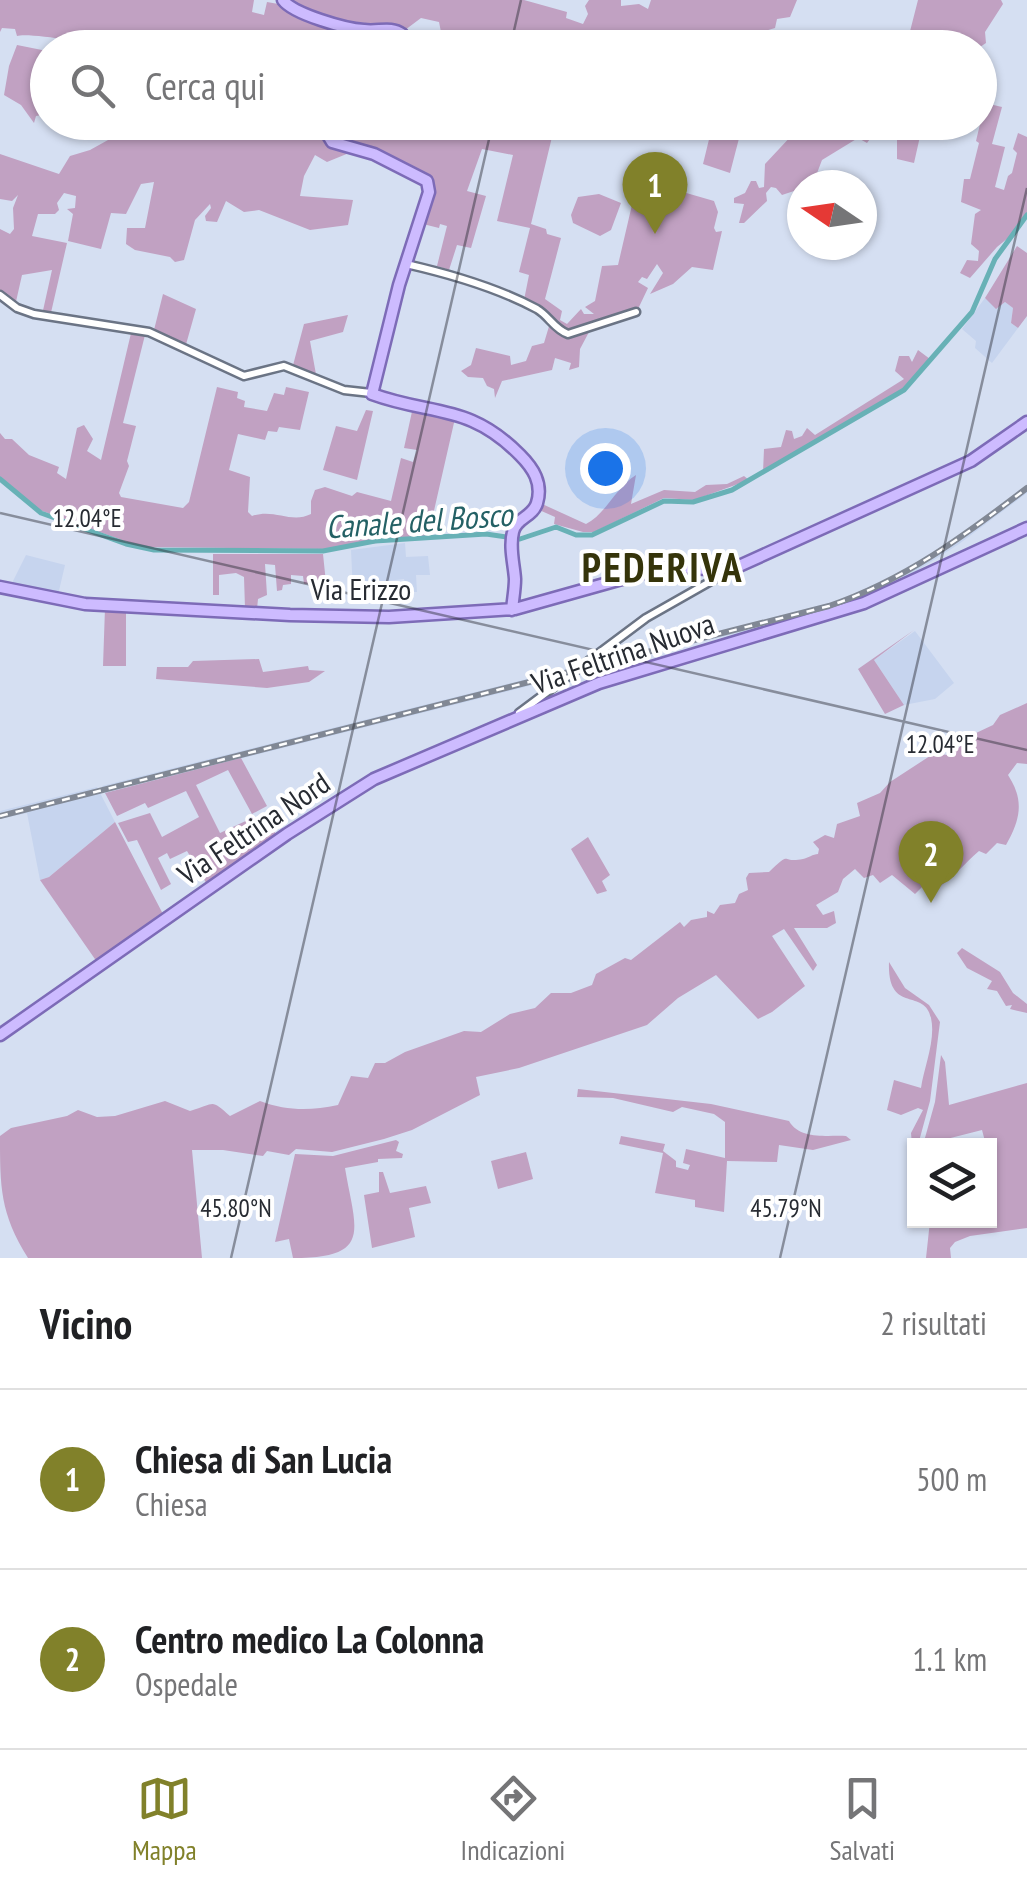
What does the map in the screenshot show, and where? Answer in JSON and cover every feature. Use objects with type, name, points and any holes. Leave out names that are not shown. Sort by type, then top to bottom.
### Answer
[{"type":"main road","points":[[283,0],[289,8],[352,28],[396,30]]},
{"type":"main road","points":[[331,140],[374,154],[427,181],[429,192],[372,394],[406,406],[434,408],[473,419],[498,433],[536,473],[538,498],[533,510],[515,525],[512,538],[512,610]]},
{"type":"main road","points":[[714,576],[984,454],[1027,422]]},
{"type":"main road","name":"Via Feltrina Nuova","points":[[514,718],[553,695],[864,604],[1027,528]]},
{"type":"main road","name":"Via Erizzo","points":[[0,587],[85,604],[388,617],[512,610],[654,570],[698,569],[714,576]]},
{"type":"main road","name":"Via Feltrina Nord","points":[[0,1035],[336,802],[400,767],[514,718]]},
{"type":"street","points":[[406,264],[456,276],[533,308],[568,334],[636,312]]},
{"type":"street","points":[[0,295],[30,312],[156,334],[244,376],[284,366],[344,390],[372,394]]},
{"type":"street","points":[[553,695],[646,618],[714,576]]},
{"type":"shaded area","points":[[0,0],[254,0],[252,12],[264,15],[267,2],[338,25],[387,30],[30,30],[30,36],[17,36],[15,29],[2,28],[0,32]]},
{"type":"shaded area","points":[[288,0],[524,0],[567,12],[566,18],[583,24],[589,0],[621,0],[621,6],[639,4],[648,9],[651,0],[797,0],[790,17],[777,19],[775,28],[768,30],[441,30],[439,22],[421,18],[405,30],[345,22]]},
{"type":"shaded area","points":[[918,0],[1001,0],[1003,4],[986,30],[910,30]]},
{"type":"shaded area","points":[[17,45],[30,48],[30,117],[21,105],[4,95]]},
{"type":"shaded area","points":[[1018,133],[1027,137],[1027,217],[970,278],[960,273],[967,260],[978,261],[979,251],[971,244],[975,214],[981,210],[961,202],[964,179],[970,179],[979,143],[976,141],[993,140],[992,144],[1005,147],[995,187],[1004,190],[1017,153],[1013,149]]},
{"type":"shaded area","points":[[108,140],[333,140],[366,156],[349,153],[327,162],[315,155],[304,176],[300,196],[353,200],[348,225],[310,230],[259,210],[244,212],[226,201],[217,222],[206,221],[210,204],[195,220],[184,260],[175,262],[126,244],[127,228],[145,228],[154,182],[141,184],[126,214],[111,213],[101,249],[68,241],[73,214],[67,209],[75,208],[76,196],[64,193],[55,214],[38,214],[32,236],[67,243],[50,317],[42,315],[52,270],[22,275],[15,306],[0,296],[0,229],[10,234],[14,229],[13,208],[18,195],[12,201],[0,199],[0,154],[59,174],[70,156]]},
{"type":"shaded area","points":[[342,140],[551,140],[531,224],[561,238],[545,299],[562,311],[560,320],[567,324],[581,309],[584,314],[594,314],[585,307],[595,301],[602,266],[618,265],[638,179],[714,201],[718,212],[714,228],[716,232],[722,231],[713,270],[692,267],[673,284],[650,294],[663,273],[657,264],[647,279],[642,277],[638,282],[648,288],[638,309],[571,331],[524,300],[529,275],[519,272],[530,228],[497,221],[513,155],[482,149],[467,191],[486,196],[471,248],[457,245],[449,270],[437,266],[447,226],[423,224],[432,181],[428,174],[367,146]]},
{"type":"shaded area","points":[[709,140],[739,140],[730,173],[703,164]]},
{"type":"shaded area","points":[[787,140],[855,140],[822,160],[818,170],[787,170],[787,193],[782,195],[771,187],[766,193],[767,201],[744,223],[739,223],[744,204],[734,203],[734,198],[745,193],[751,181],[756,181],[759,188],[764,187],[765,164]]},
{"type":"shaded area","points":[[897,140],[919,140],[914,163],[897,159]]},
{"type":"shaded area","points":[[599,194],[621,203],[611,230],[600,236],[573,223],[571,215],[578,197]]},
{"type":"shaded area","points":[[1017,246],[1027,253],[1027,316],[1018,328],[1011,323],[1013,308],[1005,302],[996,309],[985,298]]},
{"type":"shaded area","points":[[163,294],[196,309],[185,348],[153,334]]},
{"type":"shaded area","points":[[985,298],[996,308],[1005,302],[1013,308],[1011,323],[1018,328],[992,363],[962,329]]},
{"type":"shaded area","points":[[348,315],[343,332],[310,341],[317,380],[292,369],[304,324]]},
{"type":"shaded area","points":[[550,323],[566,336],[589,332],[580,349],[579,367],[569,370],[571,363],[555,358],[552,370],[502,381],[495,398],[494,389],[483,378],[468,377],[461,371],[471,365],[476,348],[510,356],[511,365],[526,361],[532,346],[544,343]]},
{"type":"shaded area","points":[[132,329],[146,331],[123,423],[136,426],[121,497],[183,508],[189,502],[217,387],[238,392],[237,398],[245,401],[244,407],[267,411],[274,393],[284,395],[286,387],[309,392],[300,430],[279,427],[277,432],[268,431],[265,440],[238,434],[229,470],[250,477],[248,512],[252,516],[304,517],[311,514],[315,490],[325,487],[352,496],[357,492],[391,501],[401,458],[413,462],[417,450],[404,448],[413,407],[456,414],[428,537],[327,549],[141,547],[37,509],[0,479],[0,433],[29,455],[59,467],[57,473],[66,479],[77,428],[84,425],[93,439],[87,451],[101,460]]},
{"type":"shaded area","points":[[918,350],[930,359],[902,390],[763,472],[764,449],[781,447],[786,430],[792,431],[794,439],[807,428],[815,435],[904,379],[895,371],[899,356],[909,356],[912,362]]},
{"type":"shaded area","points":[[366,410],[373,411],[357,480],[323,470],[336,426],[357,431]]},
{"type":"shaded area","points":[[636,475],[631,504],[664,490],[695,492],[706,485],[727,484],[744,476],[749,480],[694,500],[664,498],[594,532],[554,524],[555,517],[537,509],[540,503],[586,524]]},
{"type":"shaded area","points":[[1027,486],[1027,493],[959,544],[915,572],[859,599],[780,623],[572,673],[580,667],[841,600],[921,563]]},
{"type":"shaded area","points":[[405,543],[406,557],[428,556],[430,575],[416,575],[417,592],[407,592],[404,579],[387,581],[387,589],[353,592],[351,550]]},
{"type":"shaded area","points":[[213,554],[323,554],[326,583],[304,584],[303,576],[291,575],[291,584],[277,591],[275,565],[265,564],[267,595],[258,599],[257,609],[245,608],[244,577],[236,573],[219,575],[219,595],[213,595]]},
{"type":"shaded area","points":[[26,555],[65,565],[58,595],[11,585]]},
{"type":"shaded area","points":[[105,608],[126,609],[126,666],[103,666]]},
{"type":"shaded area","points":[[914,630],[874,660],[904,705],[885,714],[858,669]]},
{"type":"shaded area","points":[[915,631],[954,683],[935,699],[904,705],[874,660]]},
{"type":"shaded area","points":[[259,659],[263,672],[308,666],[309,670],[325,671],[309,682],[267,688],[156,679],[157,667],[188,667],[193,661]]},
{"type":"shaded area","points":[[575,667],[560,678],[105,793],[102,786]]},
{"type":"shaded area","points":[[1027,703],[1027,764],[1017,763],[1008,775],[1017,793],[1019,810],[1006,845],[997,843],[986,854],[979,851],[939,887],[925,884],[915,894],[892,875],[880,883],[873,875],[864,878],[855,869],[843,879],[838,892],[816,905],[823,915],[834,911],[836,923],[827,928],[794,928],[817,965],[813,971],[784,929],[772,936],[805,986],[772,1012],[758,1019],[716,975],[678,998],[647,1025],[519,1068],[476,1077],[480,1095],[412,1130],[332,1152],[296,1149],[289,1155],[267,1151],[263,1156],[192,1150],[202,1258],[28,1258],[19,1242],[7,1213],[0,1170],[0,1136],[11,1128],[78,1110],[97,1117],[115,1116],[165,1101],[190,1111],[213,1104],[230,1116],[260,1101],[299,1109],[338,1105],[351,1076],[368,1078],[375,1063],[385,1063],[464,1031],[481,1032],[510,1014],[535,1008],[551,993],[571,993],[592,985],[596,974],[625,958],[631,960],[680,922],[684,927],[691,920],[707,917],[707,911],[714,914],[720,905],[735,903],[739,894],[748,890],[749,873],[769,872],[784,859],[818,854],[813,842],[825,835],[834,838],[837,824],[860,816],[857,803],[880,793],[933,754],[950,755],[976,733],[993,725],[1000,715]]},
{"type":"shaded area","points":[[241,758],[267,806],[252,814],[228,770],[196,785],[220,833],[252,818],[261,835],[271,828],[278,836],[208,886],[187,851],[170,859],[167,853],[158,858],[171,884],[161,890],[137,840],[128,842],[118,823],[150,813],[162,837],[199,817],[186,791],[148,808],[145,803],[117,816],[105,793]]},
{"type":"shaded area","points":[[97,787],[115,822],[49,877],[40,880],[27,813],[0,819],[0,811]]},
{"type":"shaded area","points":[[115,822],[164,916],[97,962],[40,880],[49,877]]},
{"type":"shaded area","points":[[588,837],[610,875],[602,881],[607,891],[597,894],[571,849]]},
{"type":"shaded area","points":[[962,948],[1000,972],[1013,993],[1027,1004],[1027,1013],[1010,1009],[1012,1005],[1006,1006],[997,991],[987,989],[992,981],[967,968],[957,953]]},
{"type":"shaded area","points":[[889,962],[905,988],[929,1005],[940,1022],[930,1101],[920,1138],[911,1138],[911,1133],[923,1110],[918,1108],[901,1115],[887,1110],[894,1080],[921,1088],[931,1044],[931,1018],[922,1004],[900,995],[890,978]]},
{"type":"shaded area","points":[[941,1055],[949,1105],[1027,1083],[1027,1228],[970,1236],[955,1242],[950,1248],[951,1258],[926,1258],[929,1228],[997,1228],[997,1138],[984,1138],[982,1130],[951,1138],[925,1138],[935,1102]]},
{"type":"shaded area","points":[[578,1089],[711,1104],[789,1121],[807,1134],[846,1136],[851,1140],[813,1150],[779,1145],[777,1162],[727,1161],[724,1212],[695,1207],[695,1200],[655,1193],[663,1153],[619,1144],[621,1136],[665,1144],[663,1151],[676,1161],[676,1167],[688,1170],[690,1165],[683,1163],[686,1149],[725,1158],[725,1122],[714,1114],[682,1107],[673,1112],[613,1098],[577,1097]]},
{"type":"shaded area","points":[[396,1140],[396,1151],[403,1154],[402,1158],[378,1159],[345,1168],[354,1223],[348,1246],[319,1257],[293,1258],[289,1239],[275,1242],[295,1154],[333,1156]]},
{"type":"shaded area","points":[[526,1152],[533,1179],[498,1189],[491,1161]]},
{"type":"shaded area","points":[[379,1172],[383,1172],[390,1193],[426,1186],[431,1203],[409,1208],[415,1237],[372,1248],[364,1195],[379,1192]]},
{"type":"waterway","name":"Canale del Bosco","points":[[0,479],[41,513],[126,544],[154,550],[323,551],[375,541],[486,534],[520,539],[556,527],[576,535],[592,535],[664,501],[693,502],[732,490],[904,390],[972,312],[995,259],[1027,215]]},
{"type":"railway","points":[[0,816],[829,606],[908,570],[957,540],[1027,488]]},
{"type":"place","name":"Chiesa di San Lucia","points":[[655,234]]},
{"type":"place","name":"Centro medico La Colonna","points":[[931,903]]},
{"type":"district","name":"PEDERIVA","points":[[663,568]]}]
